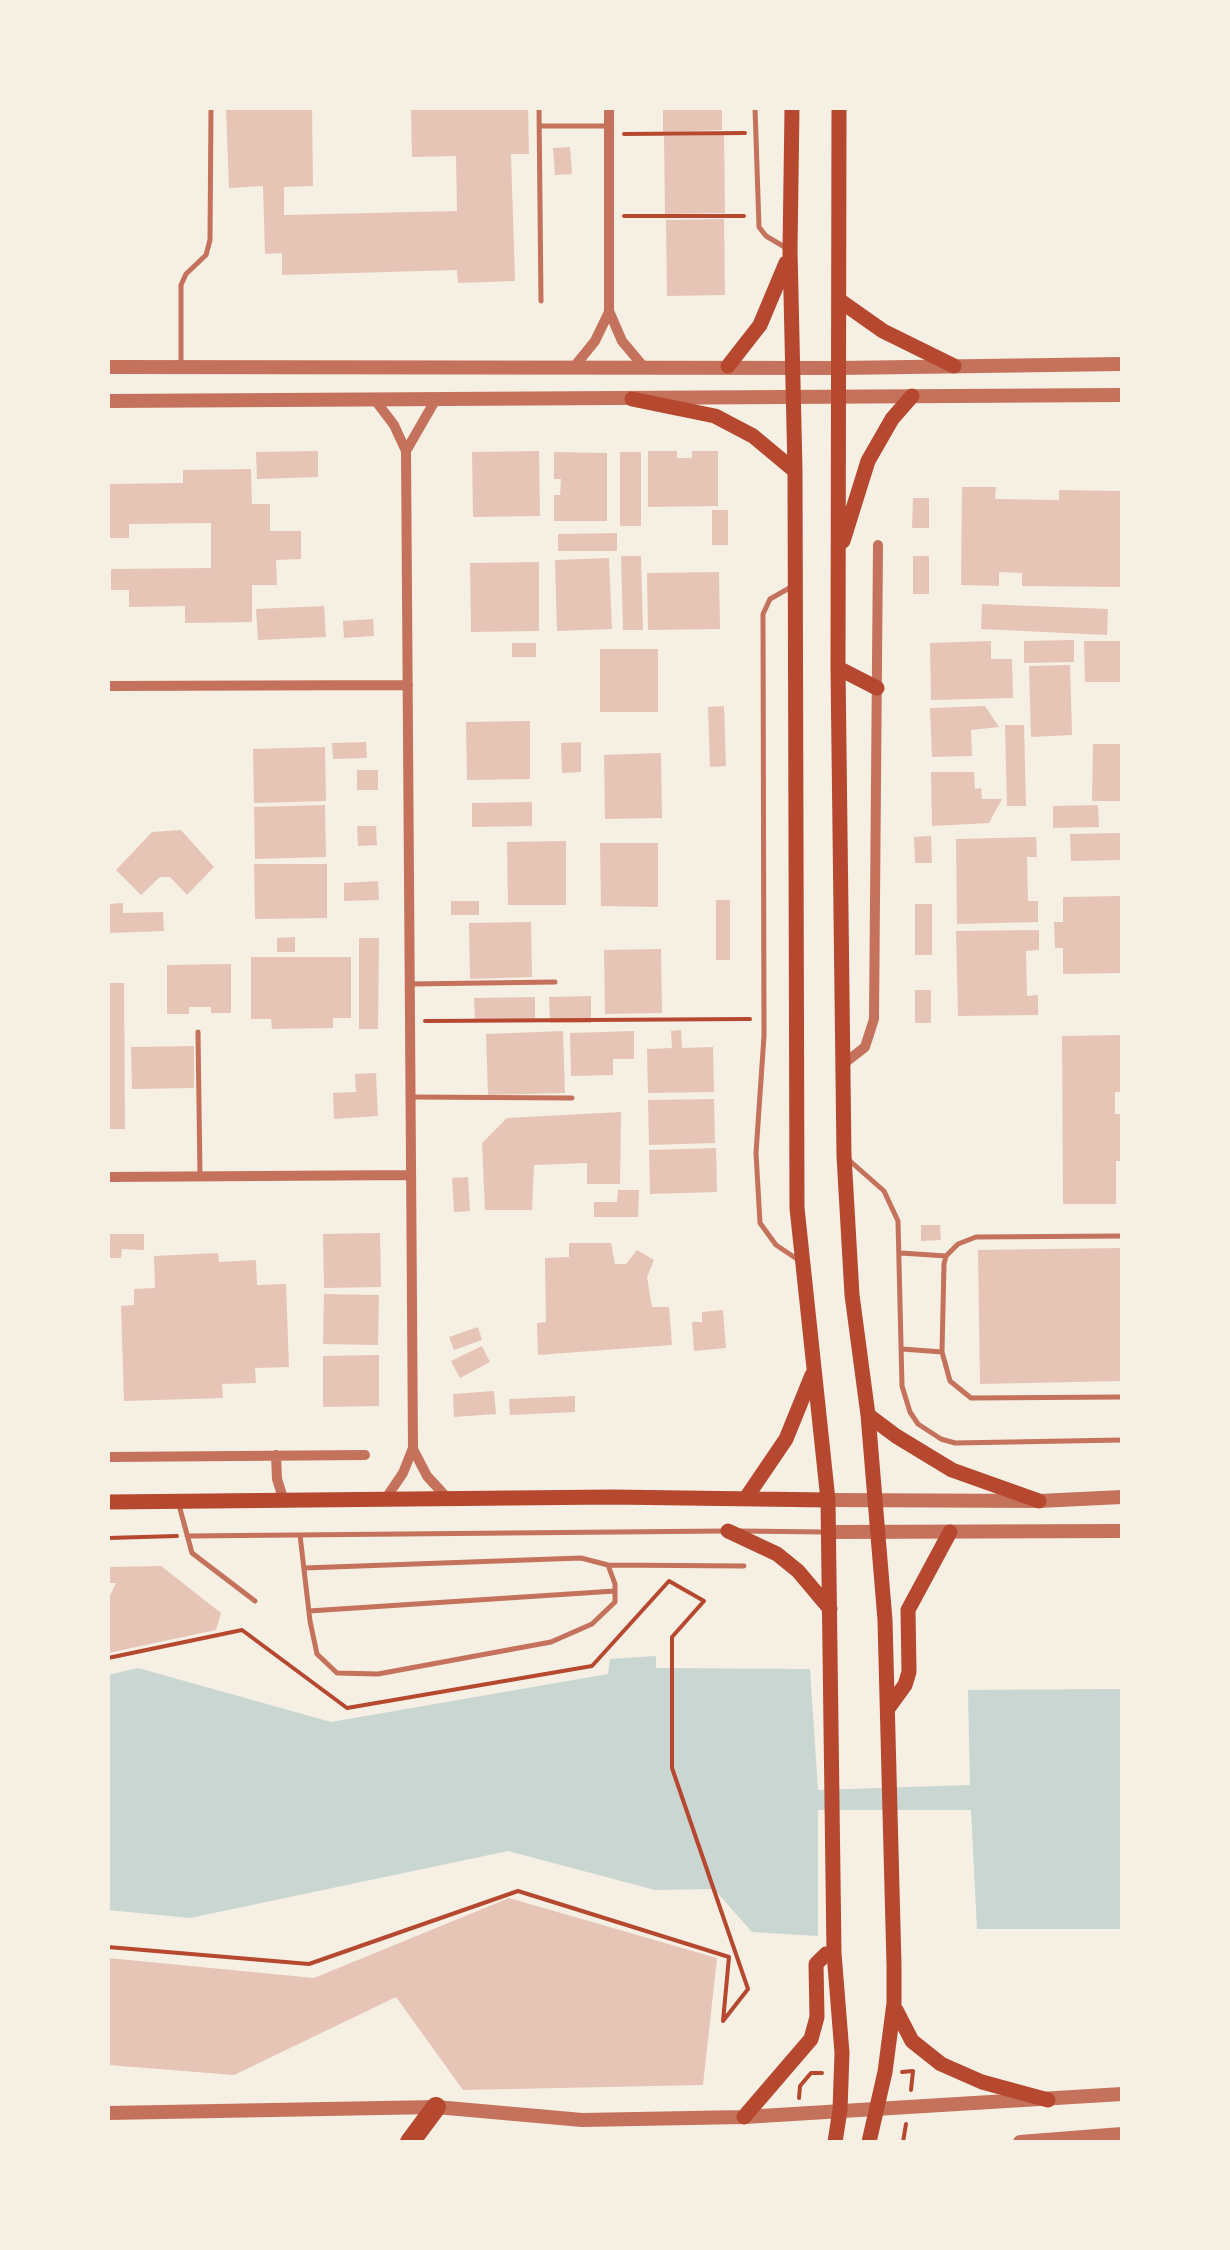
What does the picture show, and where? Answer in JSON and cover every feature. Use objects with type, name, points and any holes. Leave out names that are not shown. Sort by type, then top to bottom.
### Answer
[{"type":"highway","points":[[410,2142],[436,2107]]},
{"type":"main road","points":[[792,108],[797,1164],[803,1263],[828,1500],[834,1952],[842,2052],[835,2142]]},
{"type":"main road","points":[[840,108],[838,668],[844,1156],[852,1294],[868,1415],[890,1707],[894,1965],[894,2003],[870,2142]]},
{"type":"main road","points":[[728,366],[760,324],[778,288],[790,250]]},
{"type":"main road","points":[[840,300],[894,337],[954,366]]},
{"type":"main road","points":[[838,559],[868,461],[892,419],[912,396]]},
{"type":"main road","points":[[632,399],[715,416],[753,436],[795,470]]},
{"type":"main road","points":[[838,668],[877,688]]},
{"type":"main road","points":[[746,1498],[786,1440],[814,1367]]},
{"type":"main road","points":[[868,1415],[952,1470],[1039,1502]]},
{"type":"main road","points":[[108,1502],[828,1500]]},
{"type":"main road","points":[[728,1530],[777,1554],[798,1570],[831,1610]]},
{"type":"main road","points":[[890,1707],[906,1685],[908,1610],[950,1532]]},
{"type":"main road","points":[[744,2116],[810,2039],[817,2017],[816,1964],[834,1952]]},
{"type":"main road","points":[[894,2003],[912,2041],[941,2064],[982,2082],[1048,2100]]},
{"type":"street","points":[[608,108],[609,311],[622,341],[643,366]]},
{"type":"street","points":[[574,367],[595,342],[609,311]]},
{"type":"street","points":[[108,367],[839,368],[1122,364]]},
{"type":"street","points":[[292,400],[285,384],[294,369]]},
{"type":"street","points":[[108,401],[1122,396]]},
{"type":"street","points":[[406,450],[436,399]]},
{"type":"street","points":[[375,400],[406,450],[408,685],[413,1448],[403,1473],[384,1502]]},
{"type":"street","points":[[842,1065],[865,1047],[874,1019],[878,545]]},
{"type":"street","points":[[108,686],[408,685]]},
{"type":"street","points":[[108,1177],[411,1175]]},
{"type":"street","points":[[413,1448],[427,1476],[450,1501]]},
{"type":"street","points":[[276,1455],[277,1479],[284,1501]]},
{"type":"street","points":[[108,1456],[365,1455]]},
{"type":"street","points":[[828,1500],[1039,1502],[1122,1497]]},
{"type":"street","points":[[829,1532],[1122,1531]]},
{"type":"street","points":[[108,2113],[436,2107],[549,2118],[744,2116],[1122,2094]]},
{"type":"street","points":[[1020,2142],[1122,2134]]},
{"type":"lane","points":[[181,366],[181,284],[206,255],[210,240],[210,108]]},
{"type":"lane","points":[[540,108],[541,301]]},
{"type":"lane","points":[[755,108],[758,216],[762,232],[790,250]]},
{"type":"lane","points":[[540,126],[609,130]]},
{"type":"lane","points":[[795,584],[770,599],[762,614],[764,1019],[757,1133],[758,1214],[768,1238],[803,1263]]},
{"type":"lane","points":[[410,984],[555,982]]},
{"type":"lane","points":[[198,1032],[200,1176]]},
{"type":"lane","points":[[411,1097],[572,1098]]},
{"type":"lane","points":[[844,1156],[877,1182],[898,1221],[902,1386],[910,1412],[928,1433],[968,1444],[1122,1440]]},
{"type":"lane","points":[[1122,1236],[976,1237],[958,1244],[946,1256],[942,1352],[950,1381],[971,1398],[1122,1397]]},
{"type":"lane","points":[[901,1253],[946,1256]]},
{"type":"lane","points":[[902,1350],[942,1352]]},
{"type":"lane","points":[[178,1502],[192,1553],[255,1600]]},
{"type":"lane","points":[[187,1536],[829,1532]]},
{"type":"lane","points":[[300,1535],[318,1654],[337,1673],[378,1674],[550,1642],[592,1624],[615,1602],[608,1565]]},
{"type":"lane","points":[[304,1568],[581,1558],[608,1565],[744,1566]]},
{"type":"lane","points":[[309,1611],[615,1591]]},
{"type":"path","points":[[609,130],[754,132]]},
{"type":"path","points":[[609,216],[758,216]]},
{"type":"path","points":[[410,1022],[764,1019]]},
{"type":"path","points":[[108,1538],[187,1536]]},
{"type":"path","points":[[108,1947],[309,1964],[518,1891],[729,1957],[724,2021],[748,1989],[672,1768],[672,1637]]},
{"type":"shaded area","points":[[656,1656],[656,1668],[810,1669],[818,1790],[970,1785],[968,1690],[1122,1689],[1122,1929],[977,1929],[971,1810],[818,1810],[818,1936],[752,1932],[714,1889],[655,1890],[508,1851],[190,1918],[108,1910],[108,1675],[138,1668],[331,1722],[608,1674],[610,1659]]},
{"type":"building","points":[[226,108],[312,108],[313,186],[284,187],[284,215],[457,211],[456,156],[412,157],[411,108],[528,108],[529,154],[511,154],[515,281],[458,283],[457,270],[282,275],[282,253],[265,254],[263,186],[229,188]]},
{"type":"building","points":[[663,108],[722,108],[722,130],[663,132]]},
{"type":"building","points":[[724,135],[725,213],[665,214],[664,136]]},
{"type":"building","points":[[570,147],[572,174],[555,175],[553,148]]},
{"type":"building","points":[[724,219],[725,295],[667,296],[666,220]]},
{"type":"building","points":[[318,451],[318,477],[257,479],[256,452]]},
{"type":"building","points":[[539,451],[540,516],[473,517],[472,452]]},
{"type":"building","points":[[648,451],[677,451],[677,458],[692,458],[692,451],[718,451],[718,506],[648,507]]},
{"type":"building","points":[[554,452],[607,453],[607,521],[554,521],[554,495],[560,495],[561,479],[554,479]]},
{"type":"building","points":[[620,452],[641,452],[641,526],[620,526]]},
{"type":"building","points":[[251,469],[252,504],[270,504],[270,531],[301,531],[301,559],[276,560],[277,585],[252,585],[252,622],[185,623],[185,606],[129,607],[129,590],[111,590],[111,569],[211,568],[211,523],[129,524],[129,538],[108,538],[108,484],[183,483],[183,470]]},
{"type":"building","points":[[962,487],[996,487],[995,499],[1059,500],[1059,490],[1121,491],[1122,587],[1022,586],[1022,573],[999,572],[999,586],[961,585]]},
{"type":"building","points":[[913,498],[929,498],[929,528],[912,528]]},
{"type":"building","points":[[712,510],[728,510],[728,545],[712,545]]},
{"type":"building","points":[[617,533],[617,551],[558,551],[558,534]]},
{"type":"building","points":[[621,556],[641,556],[643,630],[623,630]]},
{"type":"building","points":[[913,556],[929,556],[929,594],[913,594]]},
{"type":"building","points":[[609,558],[612,629],[557,631],[555,560]]},
{"type":"building","points":[[539,562],[539,631],[471,632],[470,563]]},
{"type":"building","points":[[719,572],[720,629],[648,630],[647,573]]},
{"type":"building","points":[[982,604],[1108,609],[1107,635],[981,629]]},
{"type":"building","points":[[324,606],[326,637],[258,640],[256,609]]},
{"type":"building","points":[[373,619],[374,636],[344,638],[343,621]]},
{"type":"building","points":[[1074,640],[1074,662],[1024,663],[1024,641]]},
{"type":"building","points":[[991,641],[991,659],[1012,659],[1013,698],[931,700],[930,643]]},
{"type":"building","points":[[1084,641],[1122,641],[1122,682],[1085,682]]},
{"type":"building","points":[[512,643],[536,643],[536,657],[512,657]]},
{"type":"building","points":[[600,649],[658,649],[658,712],[600,712]]},
{"type":"building","points":[[1070,665],[1072,735],[1031,737],[1029,666]]},
{"type":"building","points":[[724,706],[726,766],[710,767],[708,707]]},
{"type":"building","points":[[985,706],[999,727],[971,730],[972,756],[932,757],[930,708]]},
{"type":"building","points":[[530,721],[530,779],[467,780],[466,722]]},
{"type":"building","points":[[1005,725],[1024,725],[1026,806],[1007,806]]},
{"type":"building","points":[[366,742],[367,758],[333,759],[332,743]]},
{"type":"building","points":[[581,742],[581,772],[562,773],[561,743]]},
{"type":"building","points":[[1093,744],[1122,744],[1122,801],[1092,801]]},
{"type":"building","points":[[325,747],[326,801],[254,803],[253,749]]},
{"type":"building","points":[[661,753],[662,818],[605,819],[604,755]]},
{"type":"building","points":[[357,770],[378,770],[378,790],[357,790]]},
{"type":"building","points":[[931,772],[974,772],[975,789],[981,788],[982,799],[1002,799],[989,823],[932,826]]},
{"type":"building","points":[[532,802],[532,826],[472,827],[472,803]]},
{"type":"building","points":[[325,805],[326,857],[255,859],[254,807]]},
{"type":"building","points":[[1098,805],[1099,827],[1053,828],[1053,806]]},
{"type":"building","points":[[357,826],[376,826],[377,845],[358,846]]},
{"type":"building","points":[[181,830],[214,867],[187,895],[170,877],[160,877],[141,895],[116,870],[152,832]]},
{"type":"building","points":[[1122,833],[1122,860],[1071,861],[1070,834]]},
{"type":"building","points":[[931,836],[932,863],[915,863],[914,837]]},
{"type":"building","points":[[1036,837],[1037,857],[1027,857],[1028,901],[1038,901],[1038,922],[957,924],[956,839]]},
{"type":"building","points":[[566,841],[566,905],[508,905],[507,842]]},
{"type":"building","points":[[600,843],[658,843],[658,907],[601,906]]},
{"type":"building","points":[[254,864],[327,864],[327,918],[255,919]]},
{"type":"building","points":[[378,881],[379,900],[344,901],[344,883]]},
{"type":"building","points":[[1122,896],[1122,973],[1063,974],[1063,948],[1055,948],[1054,922],[1063,922],[1063,897]]},
{"type":"building","points":[[716,900],[730,900],[730,960],[716,960]]},
{"type":"building","points":[[451,901],[479,901],[479,915],[451,915]]},
{"type":"building","points":[[123,903],[123,913],[163,912],[164,931],[108,933],[108,904]]},
{"type":"building","points":[[915,904],[932,904],[932,955],[915,955]]},
{"type":"building","points":[[531,922],[532,977],[470,979],[469,923]]},
{"type":"building","points":[[1039,930],[1039,950],[1026,951],[1027,996],[1038,995],[1038,1015],[958,1016],[956,931]]},
{"type":"building","points":[[295,937],[295,952],[277,952],[277,938]]},
{"type":"building","points":[[359,938],[379,938],[378,1029],[359,1029]]},
{"type":"building","points":[[661,949],[662,1013],[605,1014],[604,950]]},
{"type":"building","points":[[251,957],[351,957],[351,1018],[333,1018],[333,1028],[272,1029],[271,1019],[251,1019]]},
{"type":"building","points":[[231,964],[231,1013],[211,1013],[211,1007],[189,1007],[189,1014],[167,1014],[167,965]]},
{"type":"building","points":[[108,983],[124,983],[125,1129],[108,1129]]},
{"type":"building","points":[[915,990],[931,990],[931,1023],[915,1023]]},
{"type":"building","points":[[591,996],[591,1023],[550,1023],[549,997]]},
{"type":"building","points":[[535,997],[535,1020],[475,1021],[474,998]]},
{"type":"building","points":[[681,1030],[682,1048],[713,1047],[714,1092],[648,1093],[647,1049],[672,1048],[671,1031]]},
{"type":"building","points":[[563,1031],[565,1093],[488,1095],[486,1034]]},
{"type":"building","points":[[634,1031],[634,1059],[613,1059],[613,1075],[571,1076],[570,1033]]},
{"type":"building","points":[[1122,1035],[1122,1092],[1115,1092],[1115,1114],[1122,1114],[1122,1161],[1116,1161],[1116,1204],[1063,1204],[1062,1036]]},
{"type":"building","points":[[194,1046],[194,1088],[132,1089],[131,1047]]},
{"type":"building","points":[[376,1073],[378,1116],[334,1119],[333,1093],[356,1092],[355,1074]]},
{"type":"building","points":[[714,1099],[715,1143],[649,1145],[648,1100]]},
{"type":"building","points":[[621,1112],[620,1184],[587,1184],[587,1163],[534,1165],[532,1210],[485,1210],[482,1143],[507,1118]]},
{"type":"building","points":[[716,1148],[717,1192],[650,1194],[649,1150]]},
{"type":"building","points":[[468,1177],[470,1211],[454,1212],[452,1178]]},
{"type":"building","points":[[618,1190],[639,1190],[638,1217],[594,1217],[594,1202],[617,1202]]},
{"type":"building","points":[[921,1225],[940,1225],[941,1240],[921,1241]]},
{"type":"building","points":[[380,1233],[381,1287],[324,1288],[323,1234]]},
{"type":"building","points":[[109,1234],[144,1234],[144,1250],[122,1249],[121,1258],[108,1258]]},
{"type":"building","points":[[569,1243],[611,1243],[615,1264],[626,1264],[637,1250],[654,1260],[647,1277],[652,1307],[669,1307],[672,1345],[538,1355],[537,1323],[546,1322],[545,1258],[569,1257]]},
{"type":"building","points":[[1122,1248],[1122,1381],[980,1384],[978,1250]]},
{"type":"building","points":[[218,1253],[219,1262],[256,1260],[257,1285],[286,1284],[289,1367],[255,1368],[256,1383],[222,1384],[223,1398],[124,1401],[121,1306],[134,1305],[134,1289],[155,1288],[154,1256]]},
{"type":"building","points":[[324,1294],[379,1295],[378,1345],[323,1344]]},
{"type":"building","points":[[723,1310],[726,1348],[694,1351],[692,1322],[702,1322],[702,1312]]},
{"type":"building","points":[[478,1327],[482,1340],[454,1350],[449,1337]]},
{"type":"building","points":[[482,1346],[490,1362],[460,1378],[451,1361]]},
{"type":"building","points":[[379,1355],[379,1406],[323,1407],[323,1356]]},
{"type":"building","points":[[494,1391],[496,1414],[454,1417],[453,1394]]},
{"type":"building","points":[[575,1396],[575,1412],[510,1415],[509,1399]]},
{"type":"building","points":[[161,1566],[221,1613],[216,1630],[108,1653],[108,1600],[116,1583],[108,1583],[108,1567]]},
{"type":"building","points":[[509,1898],[717,1958],[703,2085],[463,2090],[396,1997],[234,2075],[108,2065],[108,1958],[314,1978]]}]
